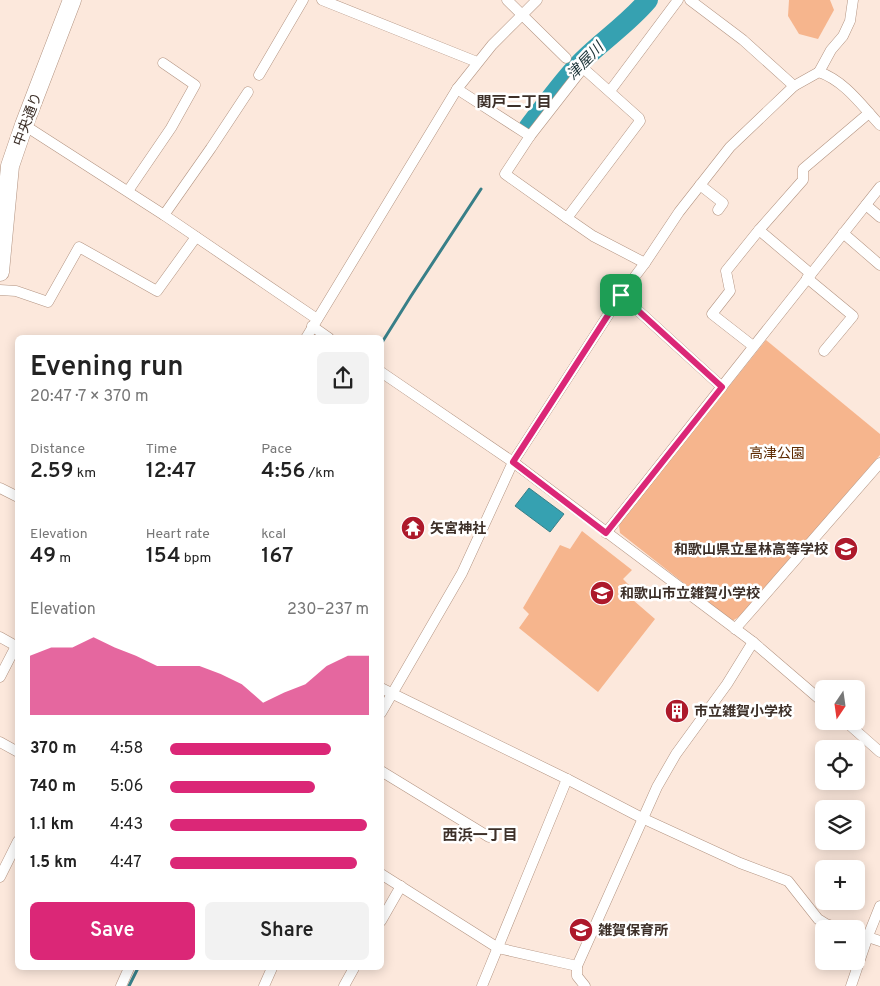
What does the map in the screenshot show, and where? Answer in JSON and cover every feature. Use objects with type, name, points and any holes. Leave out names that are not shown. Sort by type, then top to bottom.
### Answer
[{"type":"highway","name":"中央通り","points":[[0,272],[10,166],[72,0]]},
{"type":"street","points":[[259,75],[303,0]]},
{"type":"street","points":[[322,0],[477,62]]},
{"type":"street","points":[[507,0],[566,58]]},
{"type":"street","points":[[308,335],[457,89],[492,44],[537,0]]},
{"type":"street","points":[[610,91],[678,0]]},
{"type":"street","points":[[690,0],[743,40],[794,86]]},
{"type":"street","points":[[384,708],[462,573],[513,462],[621,295],[679,212],[730,147],[794,86],[819,72],[830,50],[843,36],[850,21],[853,0]]},
{"type":"street","points":[[128,191],[171,128],[195,85],[163,64]]},
{"type":"street","points":[[567,218],[640,121],[640,118],[583,68],[530,136],[505,174],[567,218],[593,236],[645,263]]},
{"type":"street","points":[[819,72],[830,76],[840,83],[880,125]]},
{"type":"street","points":[[457,89],[530,136]]},
{"type":"street","points":[[164,215],[248,92]]},
{"type":"street","points":[[753,346],[712,314],[730,291],[726,271],[803,180],[803,169],[868,113]]},
{"type":"street","points":[[24,125],[196,236],[315,322],[326,335]]},
{"type":"street","points":[[700,185],[723,204],[718,210]]},
{"type":"street","points":[[606,533],[880,187]]},
{"type":"street","points":[[866,204],[880,217]]},
{"type":"street","points":[[759,230],[853,316],[824,351]]},
{"type":"street","points":[[843,233],[880,265]]},
{"type":"street","points":[[0,290],[16,291],[48,302],[79,247],[157,291],[196,236]]},
{"type":"street","points":[[621,295],[722,387]]},
{"type":"street","points":[[384,374],[513,462],[753,642],[815,695]]},
{"type":"street","points":[[735,629],[880,463]]},
{"type":"street","points":[[0,488],[15,496]]},
{"type":"street","points":[[0,637],[15,645]]},
{"type":"street","points":[[585,986],[577,976],[577,966],[642,818],[676,754],[727,684],[753,642]]},
{"type":"street","points":[[0,677],[15,648]]},
{"type":"street","points":[[384,689],[642,818],[740,863],[788,881],[820,920]]},
{"type":"street","points":[[855,730],[880,752]]},
{"type":"street","points":[[0,742],[15,750]]},
{"type":"street","points":[[384,773],[489,837]]},
{"type":"street","points":[[482,986],[567,779]]},
{"type":"street","points":[[0,877],[15,847]]},
{"type":"street","points":[[384,876],[498,948],[577,966]]},
{"type":"street","points":[[384,915],[401,886]]},
{"type":"street","points":[[851,986],[880,906]]},
{"type":"street","points":[[865,935],[880,940]]},
{"type":"street","points":[[121,986],[128,970]]},
{"type":"street","points":[[264,986],[271,970]]},
{"type":"street","points":[[344,986],[353,970]]},
{"type":"green space","points":[[789,0],[830,0],[834,10],[818,39],[799,34],[788,16]]},
{"type":"green space","name":"高津公園","points":[[766,340],[880,434],[880,455],[739,617],[732,621],[620,533],[619,526]]},
{"type":"green space","points":[[582,531],[632,570],[623,579],[638,594],[633,600],[655,619],[598,692],[519,628],[529,614],[523,608],[560,545],[570,549]]},
{"type":"water","points":[[529,488],[564,514],[550,532],[515,506]]},
{"type":"waterway","name":"津屋川","points":[[528,128],[575,69],[648,0]]},
{"type":"waterway","points":[[384,339],[481,189]]},
{"type":"waterway","points":[[129,986],[137,970]]},
{"type":"place","name":"矢宮神社","points":[[413,528]]},
{"type":"place","name":"和歌山県立星林高等学校","points":[[846,549]]},
{"type":"place","name":"和歌山市立雑賀小学校","points":[[602,593]]},
{"type":"place","name":"市立雑賀小学校","points":[[677,711]]},
{"type":"place","name":"雑賀保育所","points":[[581,930]]},
{"type":"district","name":"関戸二丁目","points":[[514,102]]},
{"type":"district","name":"西浜一丁目","points":[[480,835]]},
{"type":"route","points":[[621,295],[722,387],[606,533],[513,462],[539,419],[621,295]]}]
